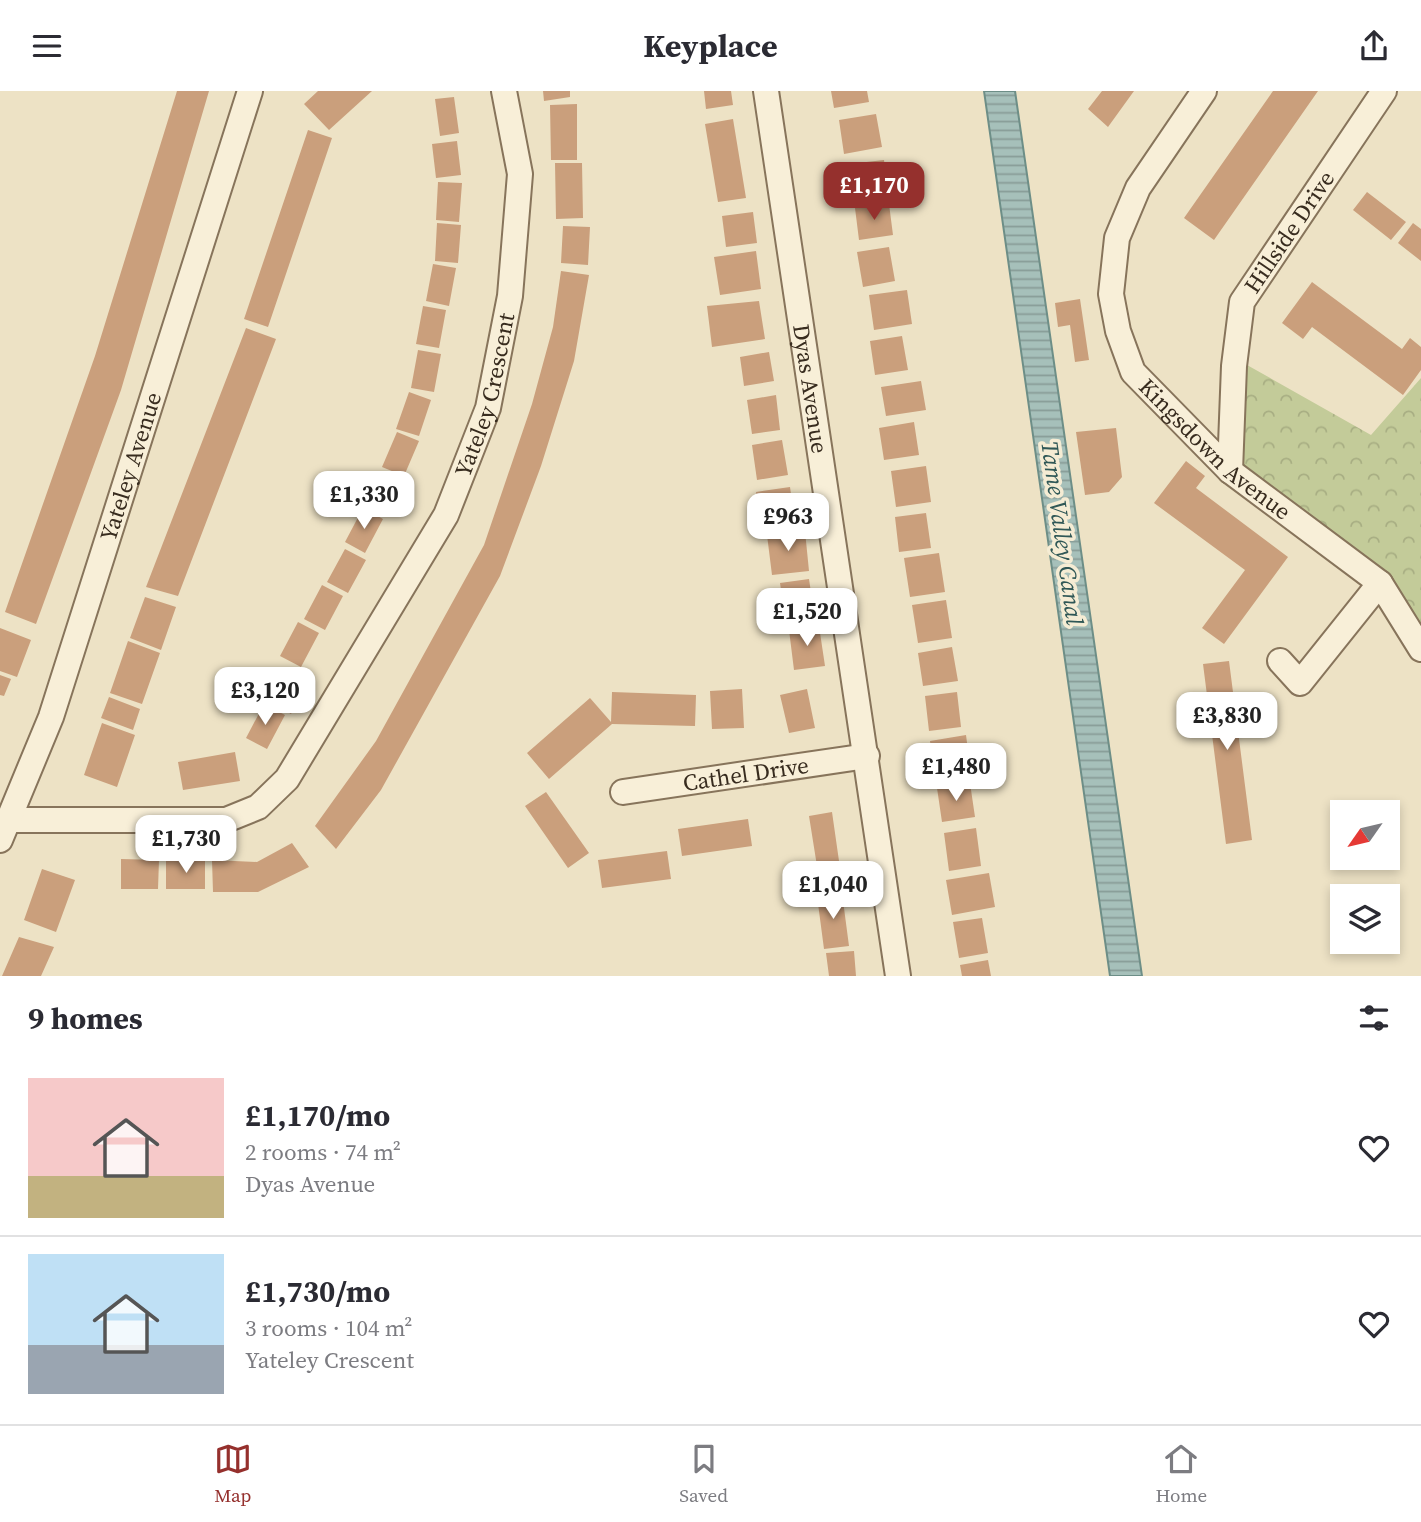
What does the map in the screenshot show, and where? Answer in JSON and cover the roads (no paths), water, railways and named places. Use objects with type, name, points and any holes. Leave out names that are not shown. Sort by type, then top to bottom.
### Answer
[{"type":"street","name":"Yateley Avenue","points":[[4,830],[51,717],[250,91]]},
{"type":"street","name":"Yateley Crescent","points":[[4,830],[226,820],[258,807],[287,779],[446,515],[488,408],[510,296],[520,174],[504,91]]},
{"type":"street","name":"Dyas Avenue","points":[[766,91],[898,976]]},
{"type":"street","name":"Kingsdown Avenue","points":[[1204,91],[1139,188],[1117,238],[1111,293],[1118,331],[1133,372],[1230,471],[1380,583],[1421,649]]},
{"type":"street","name":"Hillside Drive","points":[[1230,471],[1234,366],[1242,302],[1384,91]]},
{"type":"street","points":[[1280,661],[1300,683],[1380,583]]},
{"type":"street","name":"Cathel Drive","points":[[623,792],[867,756]]},
{"type":"water","name":"Tame Valley Canal","points":[[984,91],[1015,91],[1142,976],[1110,976]]}]
